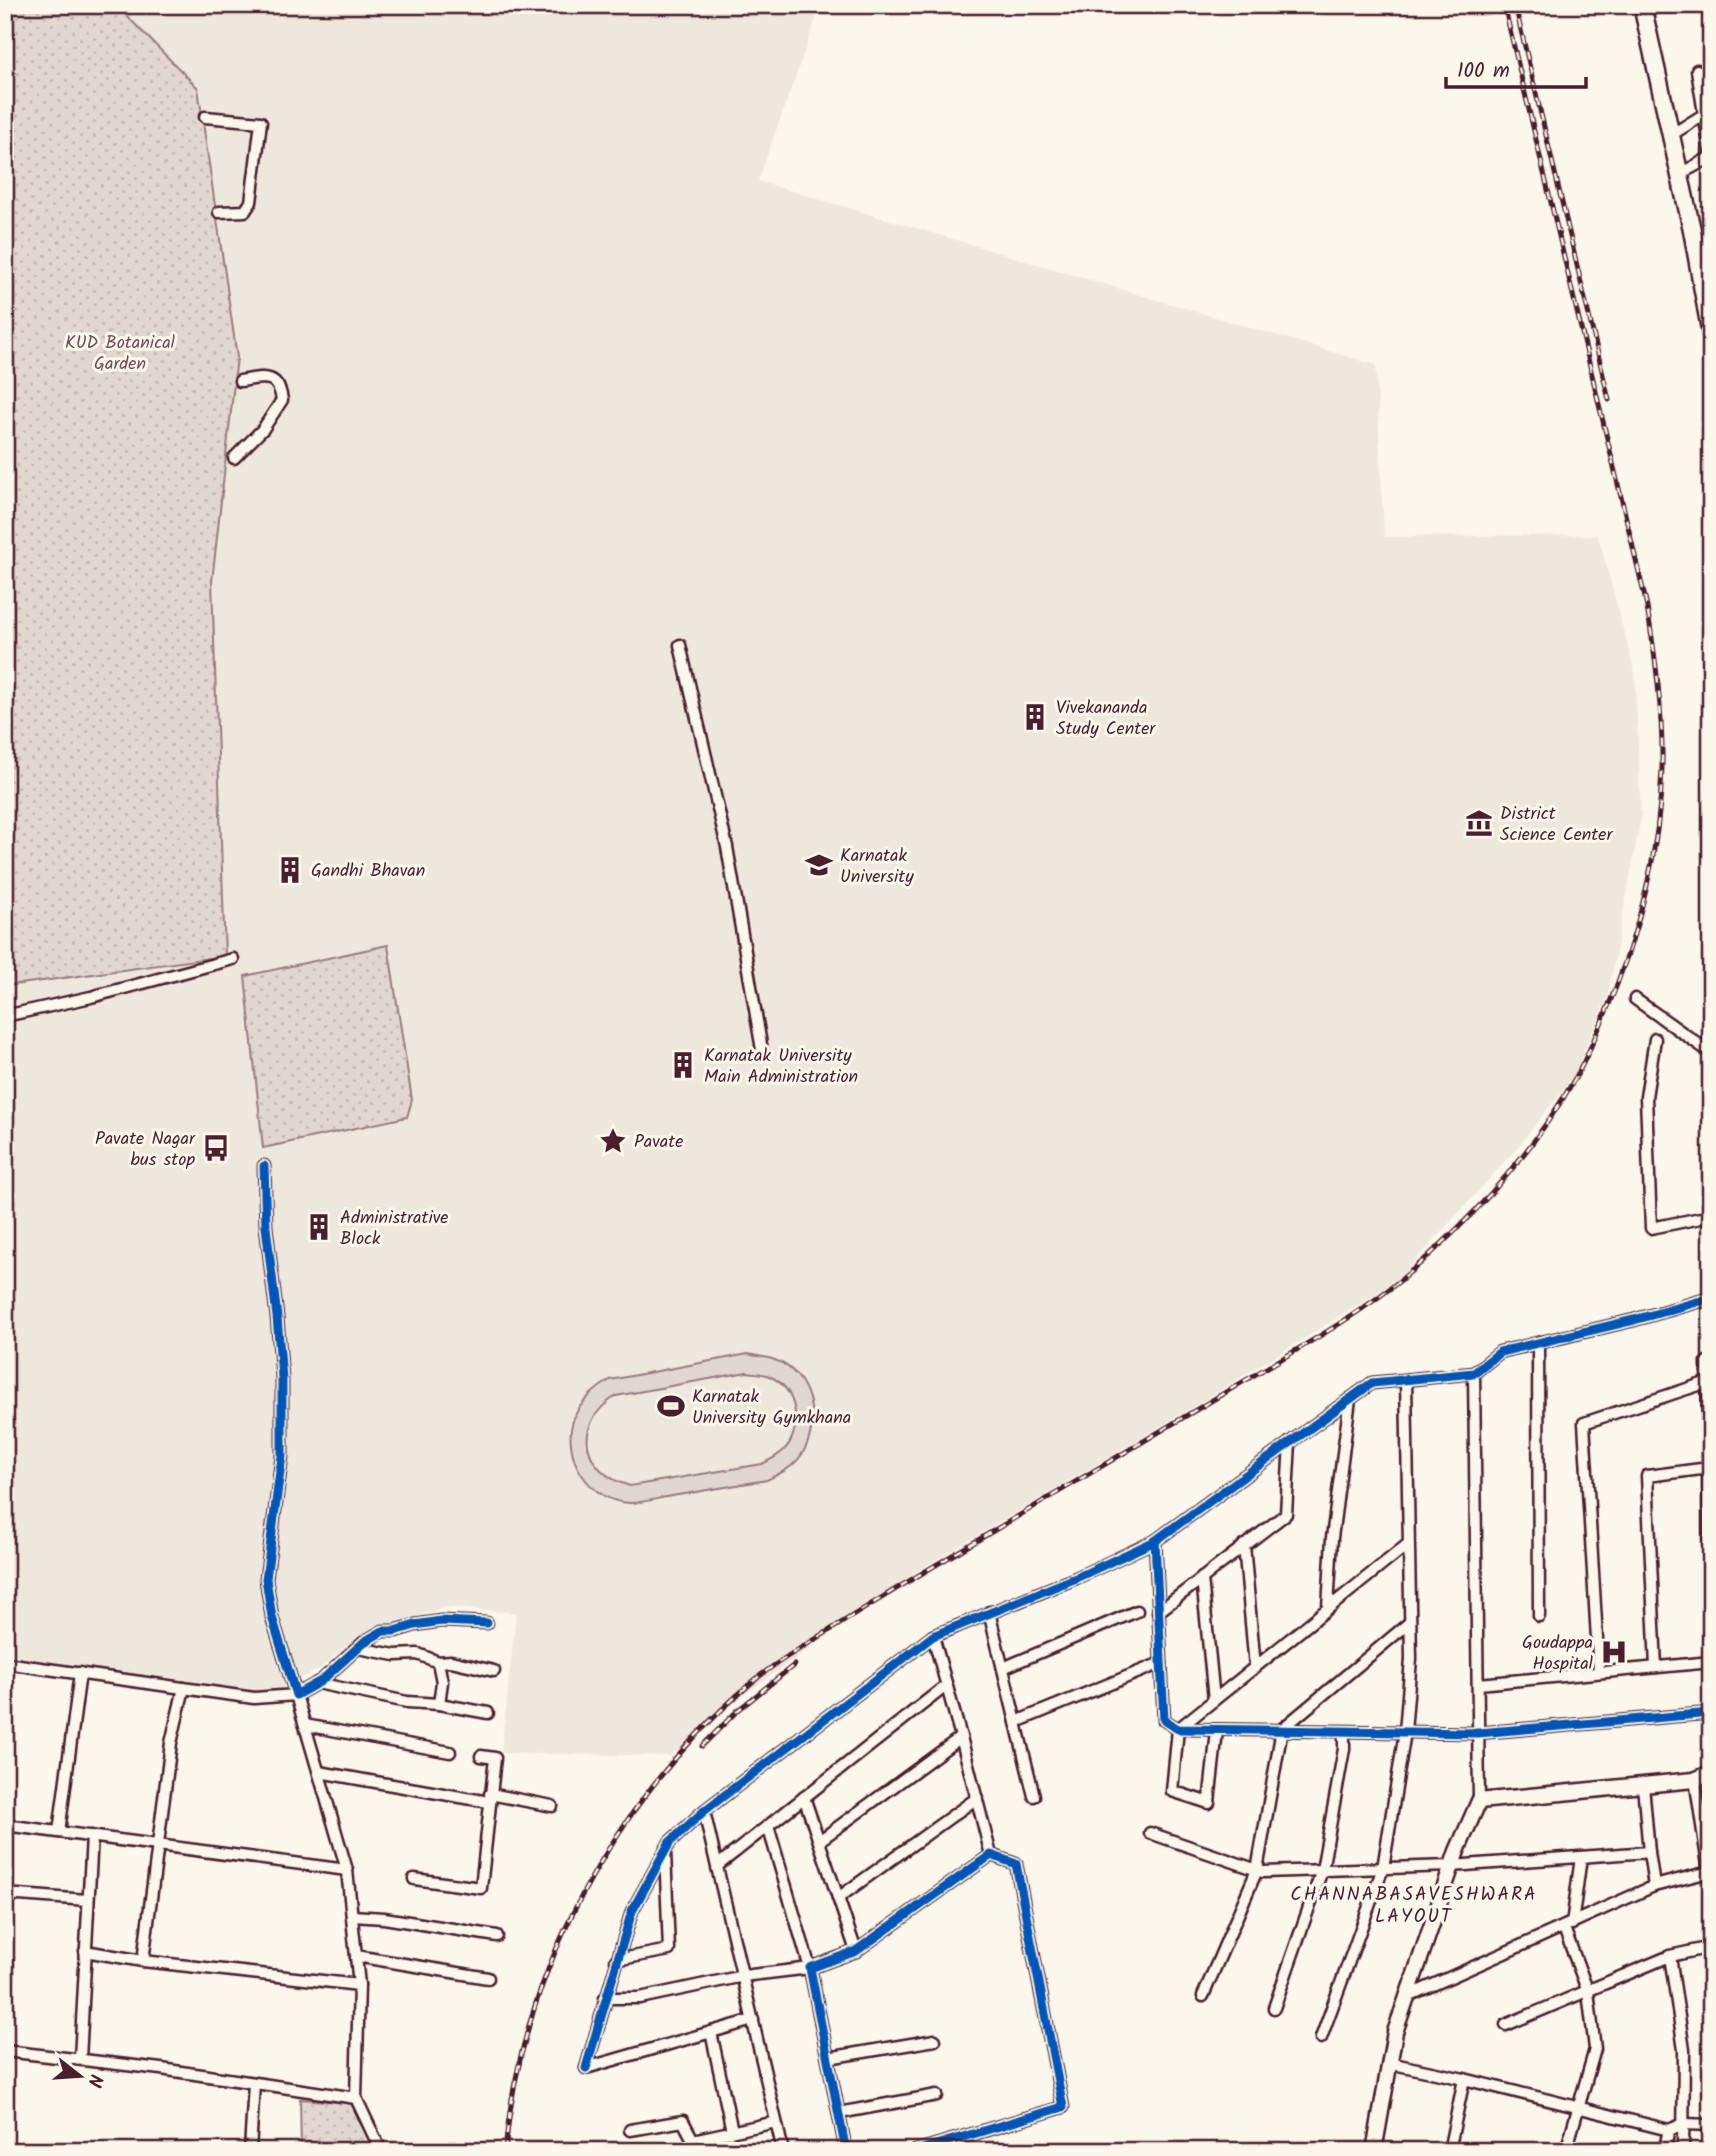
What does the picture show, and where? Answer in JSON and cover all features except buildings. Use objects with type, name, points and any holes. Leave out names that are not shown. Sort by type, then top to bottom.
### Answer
[{"type":"main road","points":[[1647,7],[1711,335]]},
{"type":"street","points":[[1679,174],[1711,157],[1707,113],[1697,70]]},
{"type":"street","points":[[1671,135],[1707,113]]},
{"type":"street","points":[[205,117],[261,121],[251,202],[245,211],[219,212]]},
{"type":"street","points":[[234,458],[263,429],[282,400],[274,379],[265,377],[240,381]]},
{"type":"street","points":[[680,645],[726,847],[762,1050]]},
{"type":"street","points":[[5,1016],[91,998],[233,959]]},
{"type":"street","points":[[1635,999],[1711,1053]]},
{"type":"street","points":[[1655,1039],[1646,1097],[1651,1228],[1711,1216]]},
{"type":"street","points":[[264,1166],[266,1227],[278,1317],[282,1378],[282,1456],[266,1579],[272,1617],[347,1870],[359,1985],[356,2098],[381,2151]]},
{"type":"street","points":[[753,2021],[586,2068],[632,1911],[670,1842],[704,1811],[933,1636],[1076,1578],[1155,1541],[1372,1383],[1474,1373],[1500,1352],[1711,1298]]},
{"type":"street","points":[[1538,1343],[1539,1616]]},
{"type":"street","points":[[1711,1360],[1707,1362],[1711,1636]]},
{"type":"street","points":[[1374,2151],[1395,2032],[1451,1866],[1479,1801],[1474,1373]]},
{"type":"street","points":[[1321,2038],[1383,1868],[1405,1732],[1410,1659],[1406,1380]]},
{"type":"street","points":[[1599,1672],[1584,1423],[1708,1382]]},
{"type":"street","points":[[1328,1608],[1332,1538],[1350,1399]]},
{"type":"street","points":[[1158,1612],[1286,1514],[1290,1442]]},
{"type":"street","points":[[1656,1667],[1647,1476],[1709,1468]]},
{"type":"street","points":[[1155,1541],[1164,1720],[1178,1729],[1478,1733],[1711,1713]]},
{"type":"street","points":[[1244,1545],[1255,1667]]},
{"type":"street","points":[[1217,1731],[1209,1803],[1172,1791],[1178,1729],[1407,1545]]},
{"type":"street","points":[[1202,1578],[1214,1700]]},
{"type":"street","points":[[1003,1668],[1137,1611]]},
{"type":"street","points":[[989,1612],[1034,1796]]},
{"type":"street","points":[[5,1663],[254,1698],[296,1695],[317,1683],[383,1631],[441,1621],[487,1623]]},
{"type":"street","points":[[1203,1996],[1257,1870],[1282,1729],[1409,1623]]},
{"type":"street","points":[[933,1636],[991,1855]]},
{"type":"street","points":[[359,1648],[395,1655],[418,1654],[438,1662],[451,1661],[494,1671]]},
{"type":"street","points":[[438,1662],[442,1682],[439,1704]]},
{"type":"street","points":[[1479,1684],[1711,1662]]},
{"type":"street","points":[[1016,1722],[1161,1664]]},
{"type":"street","points":[[59,1832],[80,1673]]},
{"type":"street","points":[[317,1683],[407,1702],[439,1704],[488,1713]]},
{"type":"street","points":[[717,1866],[947,1685]]},
{"type":"street","points":[[143,1961],[171,1743],[184,1688]]},
{"type":"street","points":[[305,1725],[450,1752]]},
{"type":"street","points":[[1274,2008],[1322,1870],[1345,1732]]},
{"type":"street","points":[[819,1842],[961,1737]]},
{"type":"street","points":[[414,1879],[481,1888],[495,1758],[481,1756]]},
{"type":"street","points":[[319,1772],[552,1806]]},
{"type":"street","points":[[1479,1801],[1695,1779],[1711,1773]]},
{"type":"street","points":[[1406,1997],[1654,1886],[1709,1872],[1695,1779]]},
{"type":"street","points":[[1643,1785],[1648,1852],[1654,1886]]},
{"type":"street","points":[[804,1797],[856,1951]]},
{"type":"street","points":[[838,1898],[976,1798]]},
{"type":"street","points":[[704,1811],[783,2151]]},
{"type":"street","points":[[5,1825],[347,1870]]},
{"type":"street","points":[[768,1826],[810,1968],[846,2151]]},
{"type":"street","points":[[1150,1833],[1257,1870],[1451,1866],[1648,1852]]},
{"type":"street","points":[[80,2059],[92,1836]]},
{"type":"street","points":[[616,1960],[669,1950],[666,1850]]},
{"type":"street","points":[[606,1997],[640,1998],[743,1976],[810,1968],[856,1951],[991,1855]]},
{"type":"street","points":[[916,2151],[1063,2107],[1016,1864],[991,1855]]},
{"type":"street","points":[[1566,2151],[1595,2049],[1588,1992],[1567,1926],[1581,1857]]},
{"type":"street","points":[[5,1894],[88,1900]]},
{"type":"street","points":[[352,1916],[384,1918],[497,1936]]},
{"type":"street","points":[[1506,2025],[1670,1956],[1711,1947]]},
{"type":"street","points":[[85,1951],[143,1961],[359,1985]]},
{"type":"street","points":[[356,1956],[488,1978]]},
{"type":"street","points":[[1670,1956],[1684,2050],[1683,2151]]},
{"type":"street","points":[[711,2032],[732,2132]]},
{"type":"street","points":[[828,2058],[935,2040]]},
{"type":"street","points":[[5,2051],[356,2098]]},
{"type":"street","points":[[1389,2063],[1464,2078],[1669,2130],[1684,2124],[1711,2125]]},
{"type":"street","points":[[1449,2151],[1464,2078]]},
{"type":"street","points":[[250,2151],[254,2083]]},
{"type":"street","points":[[839,2113],[937,2095]]},
{"type":"street","points":[[630,2130],[683,2121],[693,2140],[776,2122]]},
{"type":"street","points":[[1664,2151],[1669,2130]]},
{"type":"shaded area","name":"Karnatak University","points":[[5,5],[821,5],[758,181],[1376,365],[1384,537],[1598,535],[1635,673],[1641,817],[1608,995],[1574,1076],[1517,1148],[1397,1281],[1190,1409],[916,1572],[725,1708],[670,1756],[501,1753],[516,1613],[445,1607],[359,1635],[320,1669],[274,1692],[5,1656]]},
{"type":"green space","name":"KUD Botanical Garden","points":[[5,5],[116,5],[198,88],[237,357],[212,582],[225,956],[5,986]]},
{"type":"green space","points":[[388,945],[412,1100],[407,1117],[263,1148],[245,976]]},
{"type":"green space","points":[[748,1354],[772,1359],[787,1366],[805,1387],[812,1414],[808,1442],[795,1463],[767,1480],[640,1502],[630,1503],[608,1498],[590,1484],[577,1466],[571,1433],[572,1423],[580,1406],[586,1398],[610,1380]],"holes":[[[747,1372],[767,1375],[778,1381],[785,1388],[794,1406],[795,1425],[789,1444],[762,1464],[630,1486],[601,1470],[592,1459],[588,1433],[602,1407],[616,1396]]]},
{"type":"green space","points":[[300,2099],[351,2103],[375,2151],[301,2151]]},
{"type":"railway","points":[[505,2151],[515,2084],[531,2019],[554,1955],[582,1894],[617,1836],[656,1781],[701,1731],[750,1684],[787,1656],[1321,1335],[1383,1294],[1452,1234],[1498,1185],[1540,1132],[1588,1054],[1626,959],[1651,864],[1657,832],[1662,767],[1660,705],[1646,602],[1504,5]]},
{"type":"railway","points":[[1515,5],[1609,400]]},
{"type":"railway","points":[[702,1746],[737,1711],[794,1665]]},
{"type":"cycle path","points":[[264,1166],[266,1227],[282,1378],[282,1456],[266,1579],[272,1617],[296,1695],[321,1681],[364,1642],[383,1631],[441,1621],[487,1623]]},
{"type":"cycle path","points":[[586,2068],[632,1911],[670,1842],[704,1811],[933,1636],[1076,1578],[1155,1541],[1372,1383],[1474,1373],[1500,1352],[1634,1320],[1711,1298]]},
{"type":"cycle path","points":[[1155,1541],[1164,1720],[1178,1729],[1478,1733],[1711,1713]]},
{"type":"cycle path","points":[[846,2151],[810,1968],[856,1951],[991,1855],[1016,1864],[1063,2107],[916,2151]]},
{"type":"place","name":"Vivekananda Study Center","points":[[1035,717]]},
{"type":"place","name":"District Science Center","points":[[1479,823]]},
{"type":"place","name":"Karnatak University","points":[[819,865]]},
{"type":"place","name":"Gandhi Bhavan","points":[[290,870]]},
{"type":"place","name":"Karnatak University Main Administration","points":[[683,1065]]},
{"type":"place","name":"Pavate","points":[[613,1141]]},
{"type":"place","name":"Pavate Nagar bus stop","points":[[216,1148]]},
{"type":"place","name":"Administrative Block","points":[[319,1227]]},
{"type":"place","name":"Karnatak University Gymkhana","points":[[671,1406]]},
{"type":"place","name":"Goudappa Hospital","points":[[1614,1652]]},
{"type":"district","name":"CHANNABASAVESHWARA LAYOUT","points":[[1414,1904]]}]
